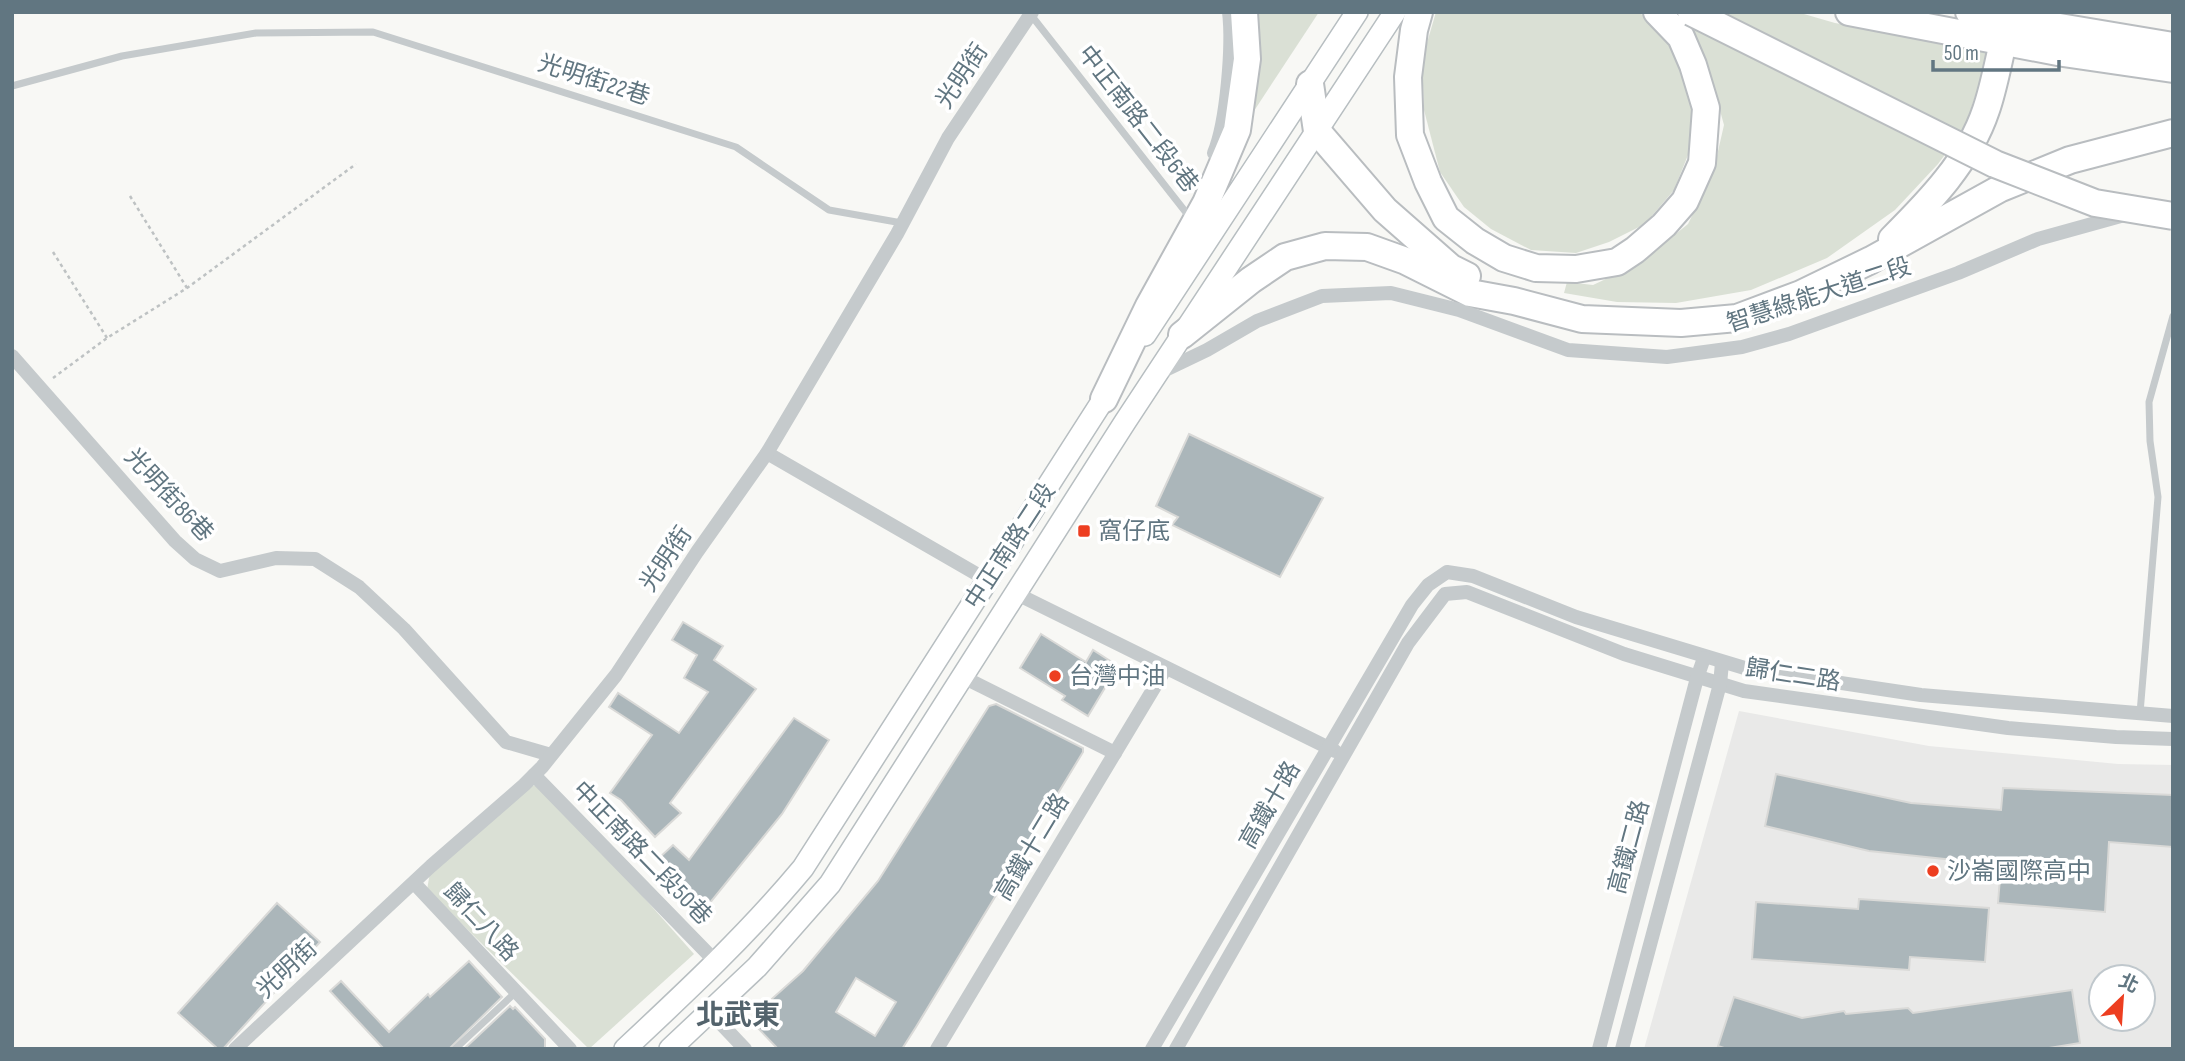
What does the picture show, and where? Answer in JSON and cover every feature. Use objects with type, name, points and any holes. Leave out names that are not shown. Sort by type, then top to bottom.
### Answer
[{"type":"highway","points":[[1104,399],[1149,306],[1206,203],[1237,130],[1247,59],[1244,12]]},
{"type":"highway","points":[[1419,12],[1408,77],[1410,135],[1428,182],[1446,218],[1475,241],[1504,258],[1536,268],[1576,269],[1617,262],[1664,225],[1685,201],[1702,163],[1706,108],[1681,37],[1657,12]]},
{"type":"highway","points":[[1691,12],[1995,164],[2095,203],[2173,216]]},
{"type":"highway","points":[[1849,12],[2049,50],[2173,69]]},
{"type":"highway","points":[[1969,12],[2173,46]]},
{"type":"highway","points":[[1871,260],[1918,213],[1962,161],[1986,110],[2002,47]]},
{"type":"highway","points":[[1310,84],[1317,131],[1385,210],[1451,268],[1514,300]]},
{"type":"highway","points":[[1182,335],[1251,280],[1285,257],[1325,246],[1367,247],[1406,261],[1470,293],[1514,300],[1582,319],[1681,323],[1737,318],[1801,295],[2012,184],[2070,160],[2173,133]]},
{"type":"street","points":[[1180,248],[1188,215],[1220,139],[1228,69],[1228,12]]},
{"type":"street","name":"中正南路二段","points":[[625,1049],[717,963],[803,868],[1104,399],[1357,12]]},
{"type":"street","name":"中正南路二段","points":[[670,1049],[765,958],[830,884],[1156,374],[1395,12]]},
{"type":"street","name":"光明街","points":[[235,1049],[534,775],[616,675],[697,552],[767,453],[902,223],[948,138],[1032,13]]},
{"type":"street","name":"智慧綠能大道二段","points":[[1156,374],[1207,350],[1257,321],[1322,296],[1391,293],[1459,310],[1568,350],[1667,357],[1742,347],[1789,334],[1958,273],[2038,239],[2173,201]]},
{"type":"street","name":"光明街86巷","points":[[12,356],[175,541],[195,559],[220,571],[276,558],[316,558],[359,587],[404,629],[506,742],[551,755]]},
{"type":"street","points":[[767,453],[987,580]]},
{"type":"street","name":"歸仁二路","points":[[1428,585],[1447,572],[1473,576],[1576,617],[1704,658],[1748,669],[1921,695],[2173,716]]},
{"type":"street","name":"高鐵十路","points":[[1152,1049],[1412,605],[1428,585]]},
{"type":"street","name":"歸仁二路","points":[[1430,612],[1445,594],[1467,592],[1624,654],[1744,691],[2008,728],[2173,739]]},
{"type":"street","points":[[1017,594],[1345,757]]},
{"type":"street","name":"高鐵十路","points":[[1176,1049],[1408,643],[1430,612]]},
{"type":"street","name":"高鐵二路","points":[[1599,1049],[1704,658]]},
{"type":"street","name":"高鐵二路","points":[[1622,1049],[1720,684],[1723,663]]},
{"type":"street","name":"高鐵十二路","points":[[937,1049],[1166,668]]},
{"type":"street","points":[[963,677],[1115,753]]},
{"type":"street","name":"中正南路二段50巷","points":[[534,775],[717,963]]},
{"type":"street","name":"歸仁八路","points":[[414,883],[570,1049]]},
{"type":"street","points":[[709,1012],[745,1049]]},
{"type":"lane","name":"中正南路二段6巷","points":[[1032,13],[1188,215]]},
{"type":"lane","name":"光明街22巷","points":[[12,86],[122,56],[256,33],[373,32],[736,147],[829,210],[902,223]]},
{"type":"lane","points":[[2140,715],[2158,497],[2148,402],[2173,316]]},
{"type":"lane","name":"歸仁八路","points":[[455,1049],[516,992]]},
{"type":"path","points":[[41,387],[107,338],[187,288],[356,164]]},
{"type":"path","points":[[130,196],[187,288]]},
{"type":"path","points":[[53,253],[107,338]]},
{"type":"shaded area","points":[[1252,12],[1319,12],[1250,117]]},
{"type":"shaded area","points":[[1436,12],[1639,12],[1662,32],[1692,83],[1694,140],[1674,190],[1645,224],[1609,242],[1576,253],[1531,250],[1491,229],[1464,207],[1440,172],[1424,110],[1422,60]]},
{"type":"shaded area","points":[[1701,12],[1797,12],[1835,23],[1988,51],[1964,129],[1938,164],[1895,210],[1827,258],[1751,290],[1676,303],[1617,302],[1564,293],[1567,282],[1593,285],[1640,263],[1688,224],[1713,173],[1724,125],[1709,71],[1689,37]]},
{"type":"shaded area","name":"沙崙國際高中","points":[[1739,711],[1929,746],[2118,764],[2173,765],[2173,1049],[1644,1049]]},
{"type":"shaded area","points":[[524,785],[545,786],[694,954],[589,1049],[427,890],[431,866]]},
{"type":"building","points":[[1189,434],[1323,498],[1280,577],[1172,525],[1178,517],[1156,506]]},
{"type":"building","points":[[683,622],[723,646],[714,660],[756,689],[670,803],[681,813],[655,837],[621,800],[610,793],[652,735],[609,707],[618,693],[679,733],[708,692],[684,678],[697,655],[672,640]]},
{"type":"building","points":[[1041,634],[1086,662],[1093,650],[1118,666],[1088,716],[1062,700],[1065,696],[1020,668]]},
{"type":"building","points":[[996,704],[1083,748],[1083,752],[916,1027],[902,1049],[778,1049],[754,1024],[755,1014],[803,971],[878,881],[989,706]],"holes":[[[856,978],[896,1002],[875,1036],[836,1012]]]},
{"type":"building","points":[[794,718],[829,740],[782,814],[705,909],[659,858],[673,845],[689,860]]},
{"type":"building","points":[[1776,774],[1911,803],[2001,810],[2003,788],[2173,795],[2173,847],[2109,842],[2105,912],[1998,903],[2001,865],[1869,851],[1765,826]]},
{"type":"building","points":[[1859,899],[1989,908],[1985,962],[1910,957],[1909,970],[1752,959],[1756,902],[1858,909]]},
{"type":"building","points":[[277,903],[320,942],[223,1049],[218,1049],[178,1013]]},
{"type":"building","points":[[469,961],[502,997],[449,1049],[384,1049],[330,991],[341,981],[389,1032],[428,994],[430,997]]},
{"type":"building","points":[[2072,990],[2080,1043],[2043,1049],[1727,1049],[1718,1046],[1734,997],[1802,1018],[1844,1011],[1846,1014],[1908,1008],[1913,1013]]},
{"type":"building","points":[[510,1006],[513,1009],[515,1007],[545,1039],[545,1049],[464,1049]]},
{"type":"place","name":"窩仔底","points":[[1084,531]]},
{"type":"place","name":"台灣中油","points":[[1055,676]]},
{"type":"place","name":"沙崙國際高中","points":[[1933,871]]},
{"type":"district","name":"北武東","points":[[738,1015]]}]
